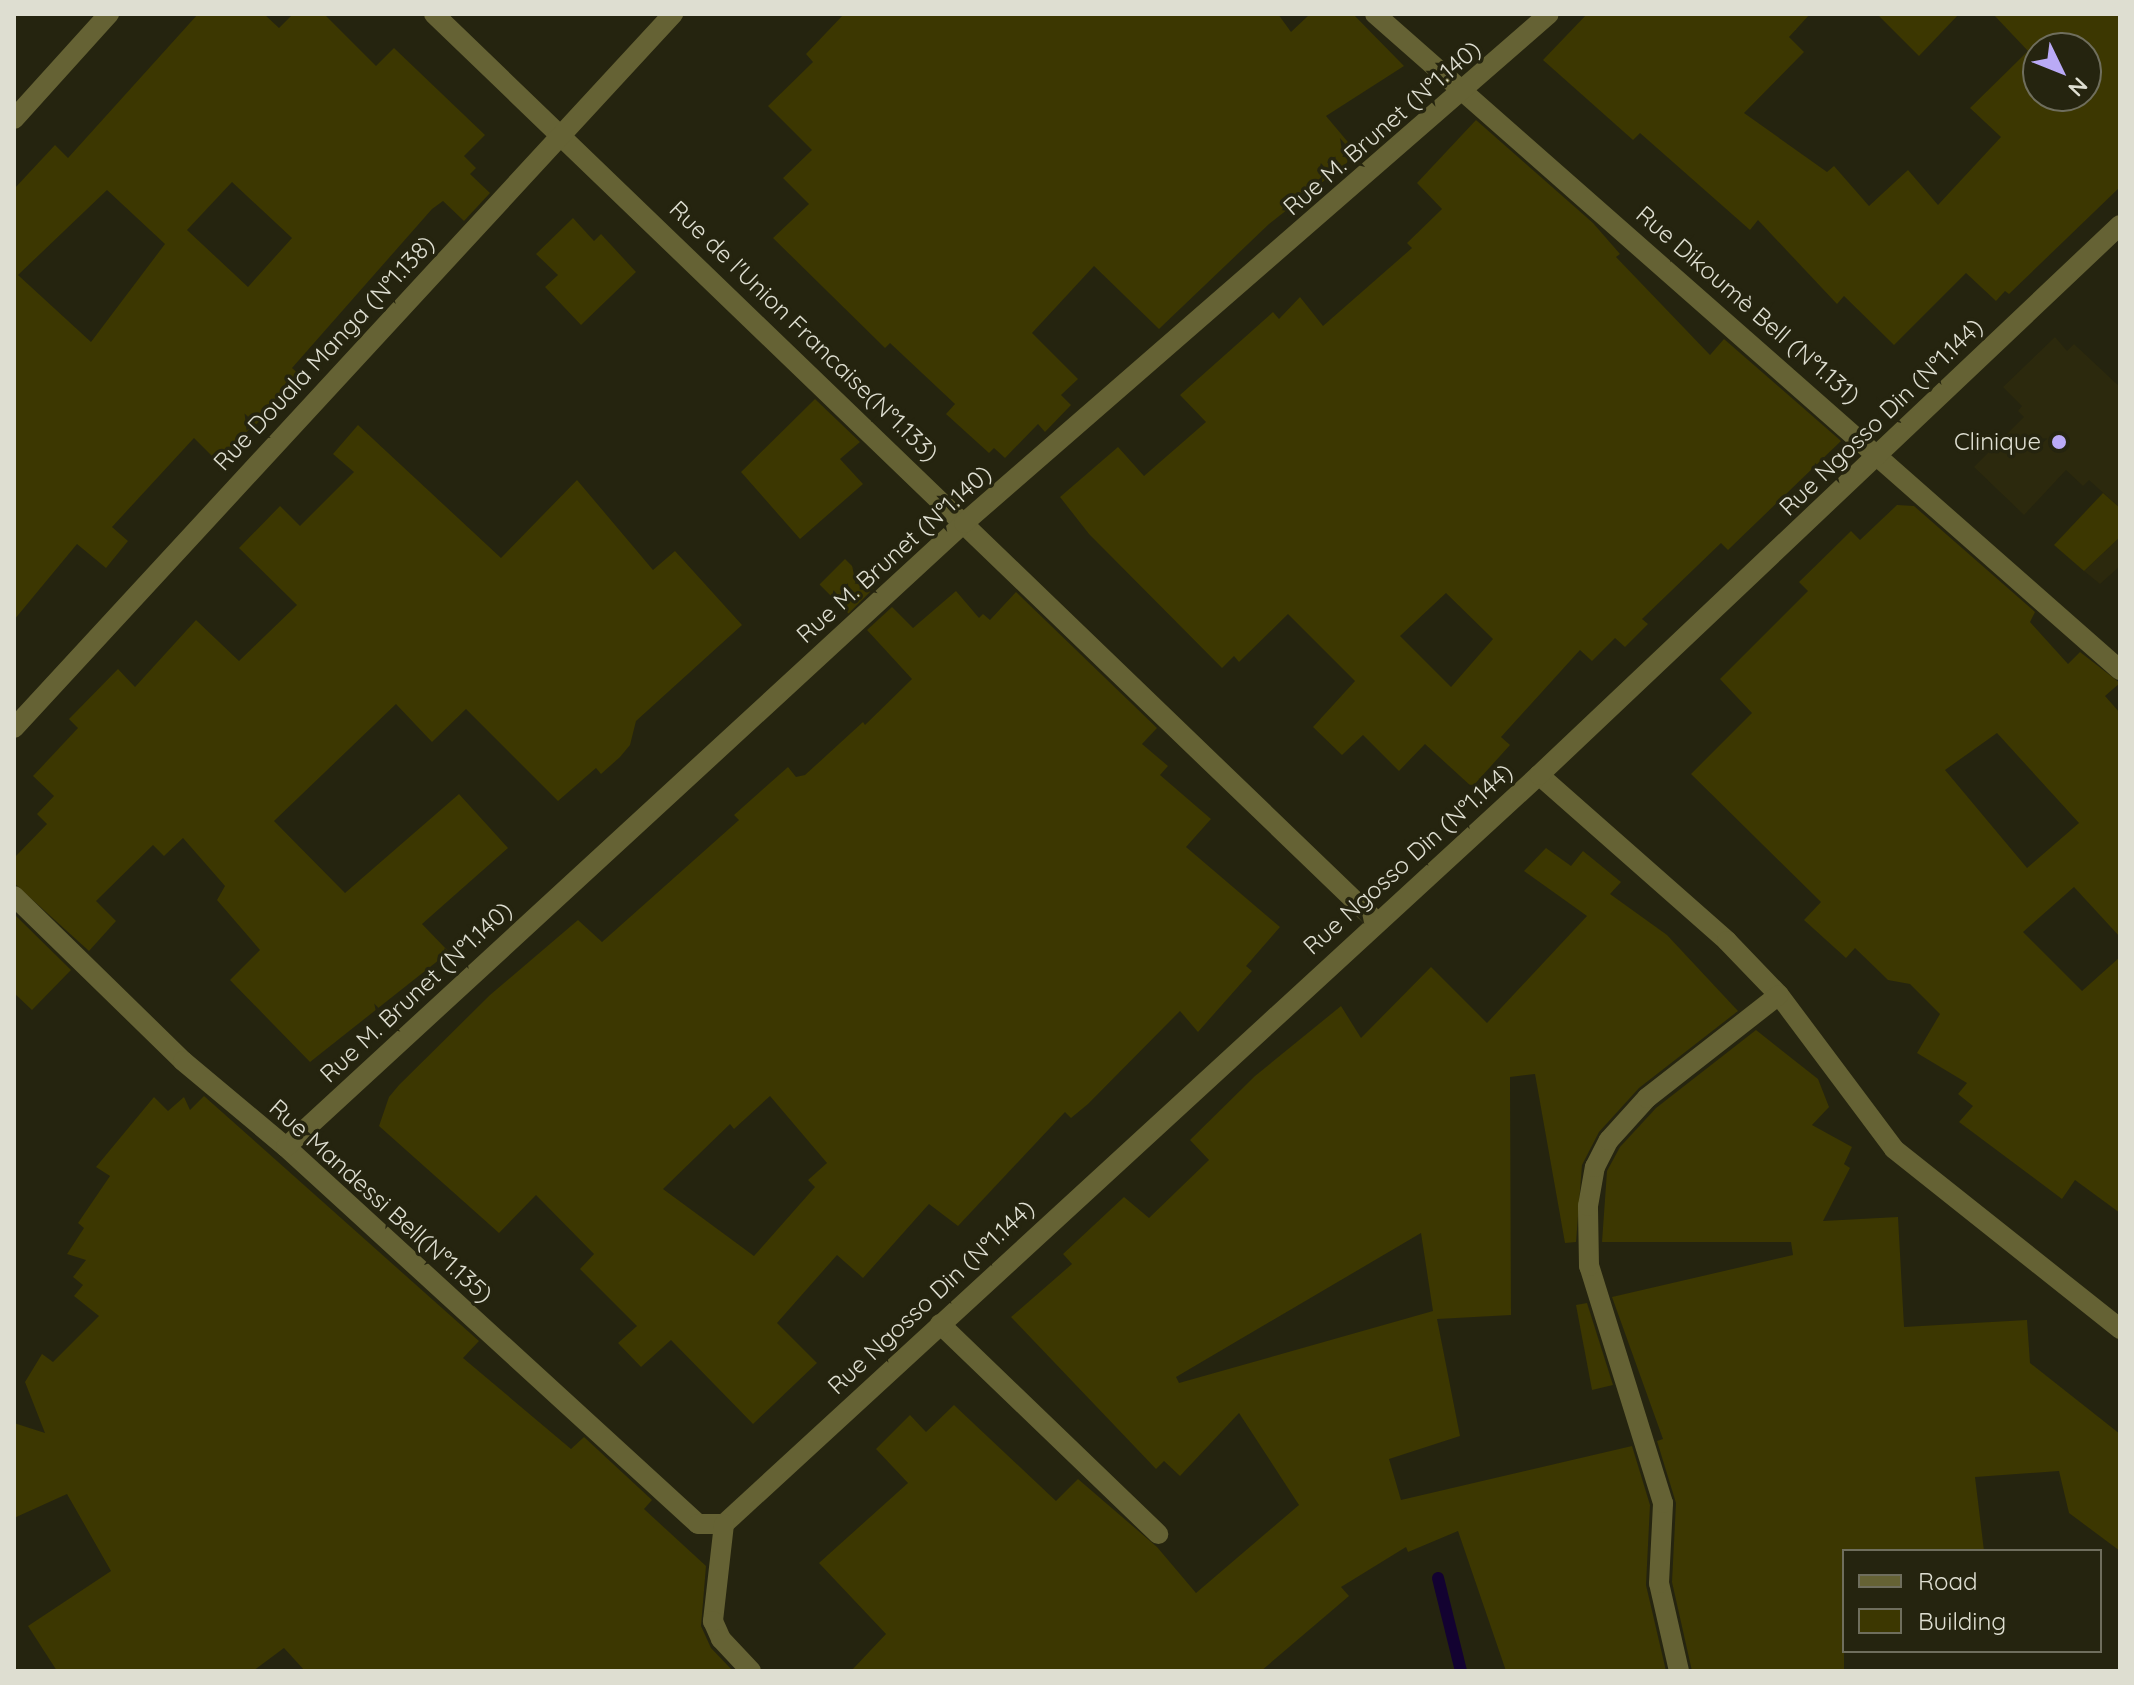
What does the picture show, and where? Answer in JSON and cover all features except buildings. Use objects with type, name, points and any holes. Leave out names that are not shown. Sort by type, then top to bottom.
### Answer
[{"type":"street","points":[[14,119],[109,14]]},
{"type":"street","name":"Rue de l'Union Francaise(N°1.133)","points":[[434,14],[562,132],[1376,921]]},
{"type":"street","name":"Rue Douala Manga (N°1.138)","points":[[14,728],[673,14]]},
{"type":"street","name":"Rue Dikoumè Bell (N°1.131)","points":[[1375,14],[2120,670]]},
{"type":"street","name":"Rue M. Brunet (N°1.140)","points":[[286,1147],[964,523],[1465,92],[1549,14]]},
{"type":"street","name":"Rue Ngosso Din (N°1.144)","points":[[724,1524],[1376,921],[1539,775],[2120,225]]},
{"type":"street","points":[[1539,775],[1727,941],[1779,995],[1894,1149],[2120,1329]]},
{"type":"street","name":"Rue Mandessi Bell(N°1.135)","points":[[14,896],[183,1061],[286,1147],[698,1524],[724,1524]]},
{"type":"street","points":[[1679,1671],[1659,1583],[1663,1503],[1589,1266],[1588,1206],[1595,1167],[1609,1140],[1647,1098],[1779,995]]},
{"type":"street","points":[[940,1324],[1158,1534]]},
{"type":"street","points":[[724,1524],[713,1621],[721,1639],[751,1671]]},
{"type":"shaded area","name":"Clinique","points":[[2055,337],[2067,351],[2074,344],[2120,387],[2120,508],[2089,480],[2083,486],[2066,470],[2024,515],[1974,467],[2024,417],[2018,411],[2022,406],[2003,387]]},
{"type":"shaded area","points":[[2120,537],[2120,566],[2100,584],[2084,571]]},
{"type":"waterway","points":[[1438,1578],[1461,1671]]},
{"type":"place","name":"Clinique","points":[[2059,442]]}]
